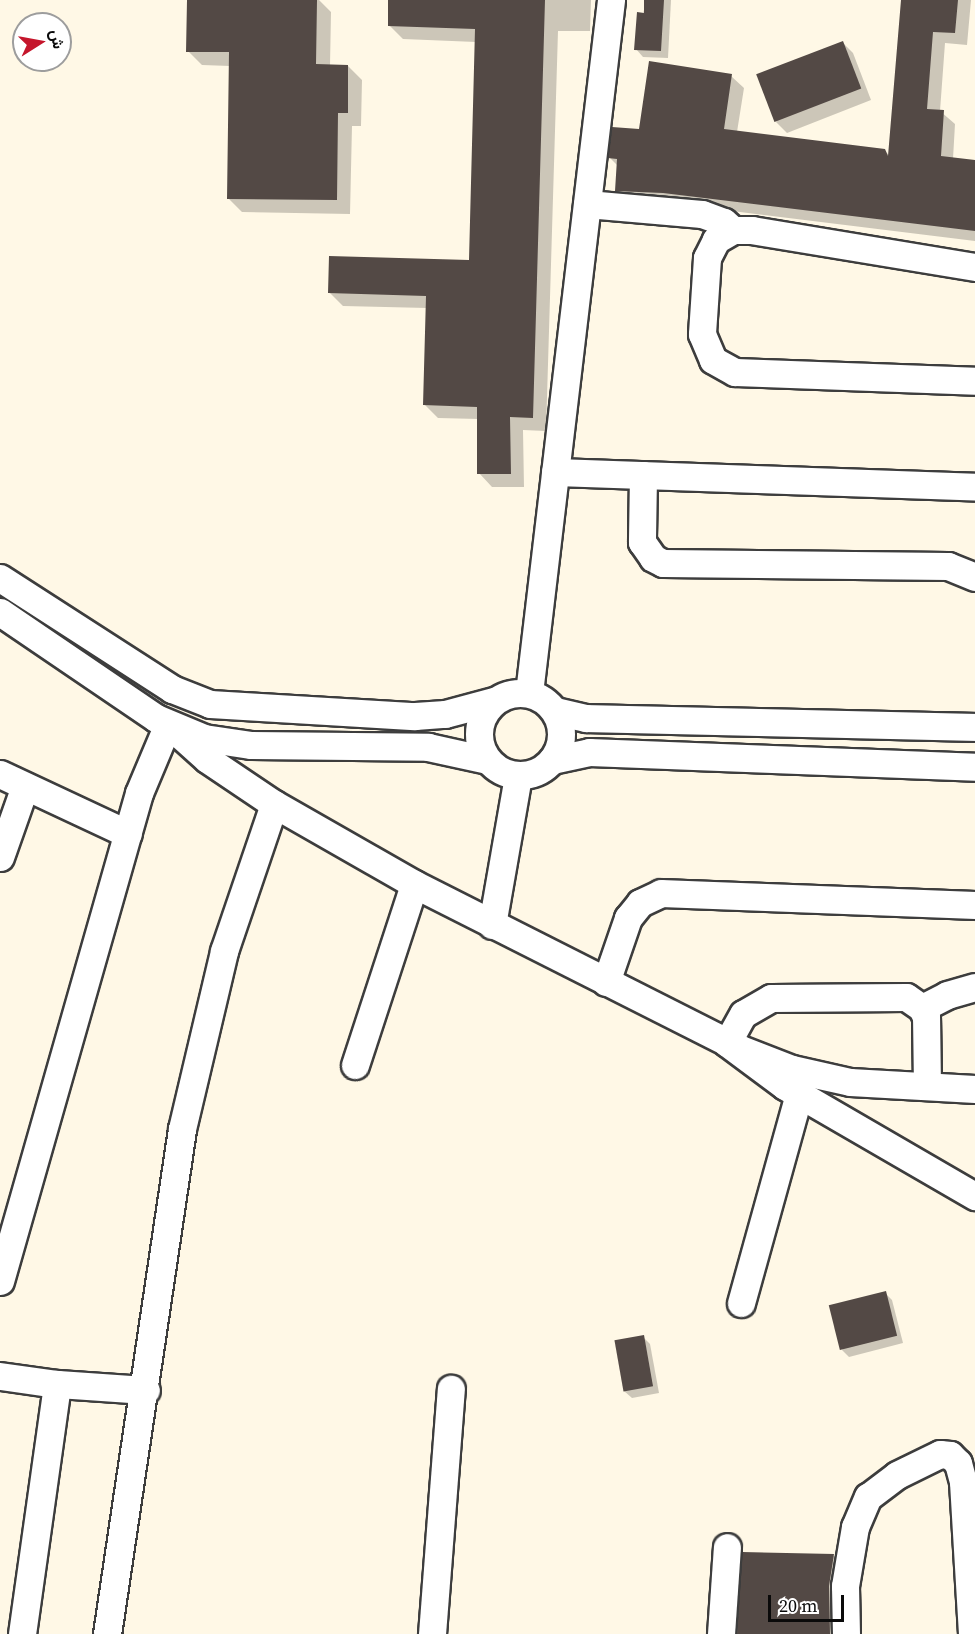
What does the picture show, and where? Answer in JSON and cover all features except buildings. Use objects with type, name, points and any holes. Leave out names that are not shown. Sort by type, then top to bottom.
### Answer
[{"type":"street","points":[[529,693],[610,0]]},
{"type":"street","points":[[587,204],[702,214],[724,222],[733,230]]},
{"type":"street","points":[[975,267],[752,230],[733,230],[716,240],[707,258],[702,334],[707,352],[723,368],[735,372],[975,381]]},
{"type":"street","points":[[555,472],[975,487]]},
{"type":"street","points":[[643,475],[642,542],[653,558],[663,563],[948,566],[975,577]]},
{"type":"street","points":[[0,578],[172,689],[210,705],[415,716],[445,714],[495,701],[511,693],[529,693],[555,711],[586,718],[975,727]]},
{"type":"street","points":[[0,612],[168,724],[207,759],[274,804],[414,884],[727,1043],[802,1084],[975,1196]]},
{"type":"street","points":[[487,760],[478,729],[495,701]]},
{"type":"street","points":[[552,760],[561,736],[555,711]]},
{"type":"street","points":[[168,724],[228,744],[428,747],[487,760],[501,771],[518,776],[537,772],[552,760],[589,752],[975,767]]},
{"type":"street","points":[[0,1281],[128,834],[168,724]]},
{"type":"street","points":[[0,774],[128,834]]},
{"type":"street","points":[[492,925],[518,776]]},
{"type":"street","points":[[0,857],[25,786]]},
{"type":"street","points":[[107,1634],[146,1390],[182,1129],[224,951],[274,804]]},
{"type":"street","points":[[355,1065],[414,884]]},
{"type":"street","points":[[606,982],[628,918],[640,903],[661,893],[975,904]]},
{"type":"street","points":[[922,1008],[947,995],[975,987]]},
{"type":"street","points":[[727,1043],[742,1014],[771,998],[906,997],[922,1008],[927,1027],[927,1086]]},
{"type":"street","points":[[802,1084],[850,1082],[975,1089]]},
{"type":"street","points":[[741,1303],[802,1084]]},
{"type":"street","points":[[0,1376],[57,1384],[146,1390]]},
{"type":"street","points":[[22,1634],[57,1384]]},
{"type":"street","points":[[432,1634],[451,1389]]},
{"type":"street","points":[[846,1634],[845,1586],[855,1527],[868,1497],[897,1475],[940,1455],[950,1455],[958,1463],[963,1482],[972,1634]]},
{"type":"street","points":[[720,1634],[727,1547]]}]
